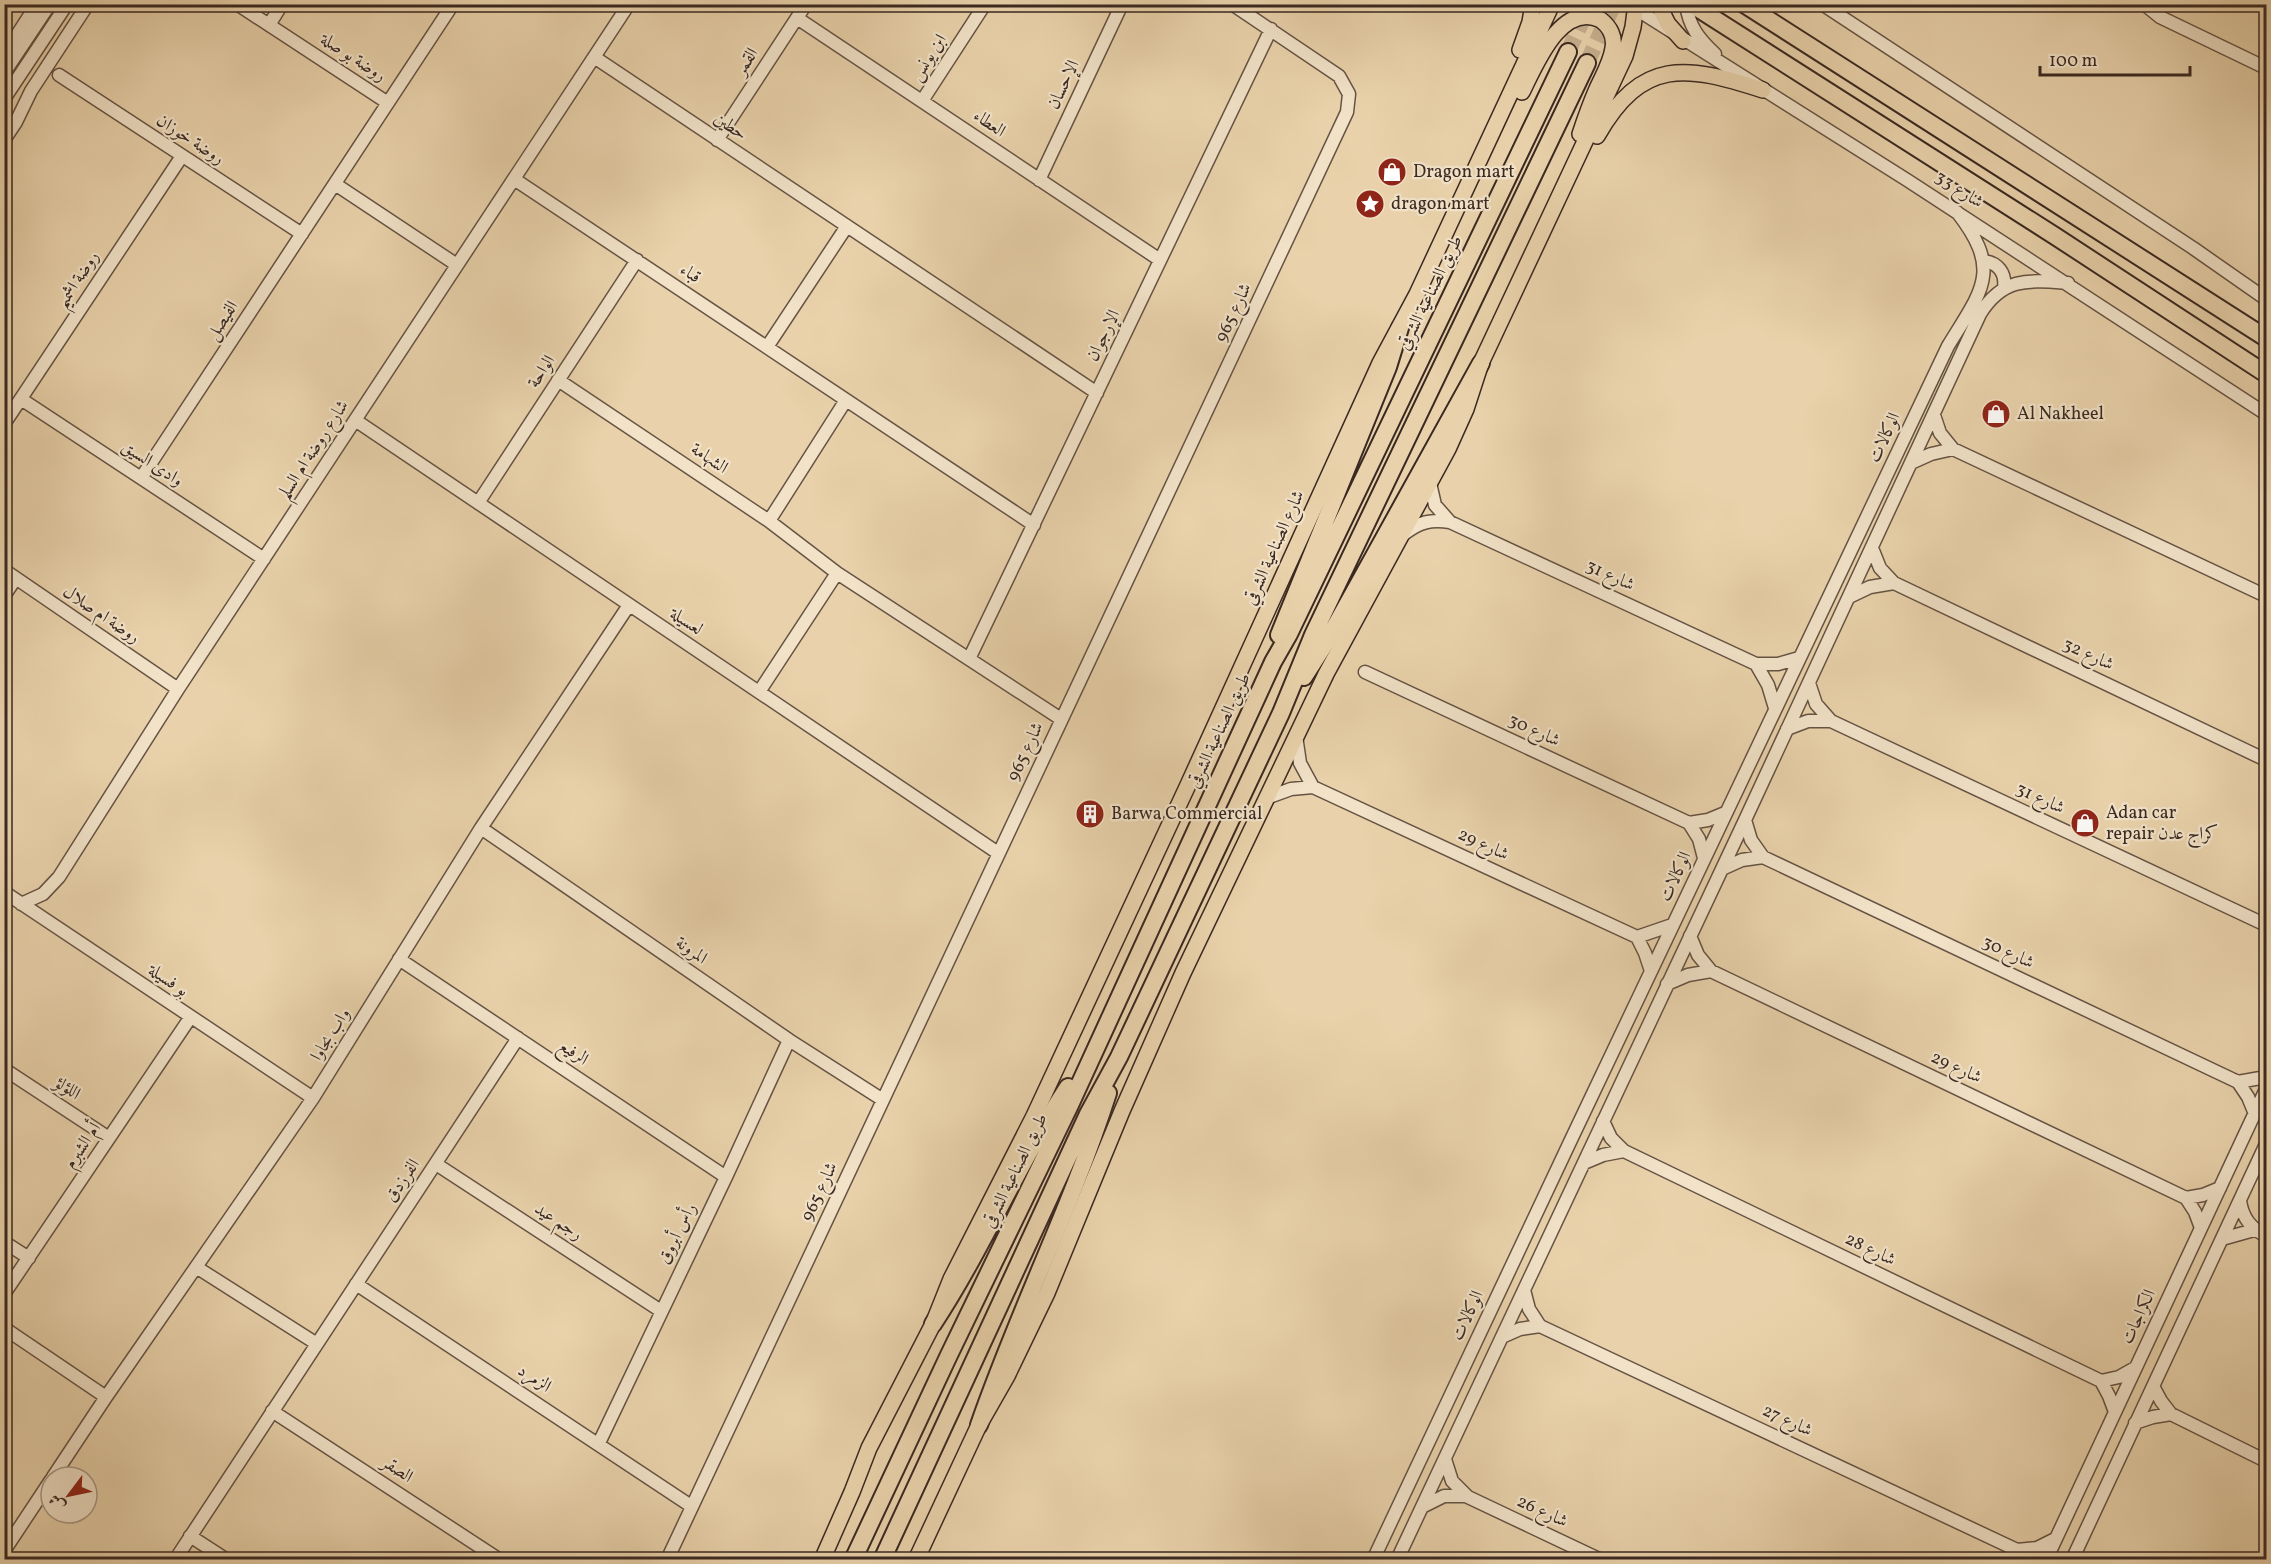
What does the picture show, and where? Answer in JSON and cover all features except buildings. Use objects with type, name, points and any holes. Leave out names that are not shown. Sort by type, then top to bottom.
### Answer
[{"type":"highway","name":"شارع 33","points":[[1691,4],[2045,229],[2266,374]]},
{"type":"highway","points":[[1746,6],[2266,338]]},
{"type":"highway","name":"طريق الصناعية الشرقي","points":[[853,1560],[1070,1105],[1095,1046],[1273,662],[1295,623],[1568,52]]},
{"type":"highway","points":[[882,1560],[1088,1114],[1119,1057],[1281,713],[1313,636],[1587,63]]},
{"type":"highway","points":[[1273,662],[1280,629],[1388,367],[1400,328]]},
{"type":"highway","points":[[1281,713],[1327,641],[1480,363]]},
{"type":"highway","points":[[933,1324],[959,1285],[1054,1110],[1095,1046]]},
{"type":"highway","points":[[979,1425],[997,1372],[1086,1158],[1119,1057]]},
{"type":"main road","points":[[1481,157],[1499,97],[1525,38],[1533,4]]},
{"type":"main road","points":[[1481,157],[1552,4]]},
{"type":"main road","points":[[1658,4],[1668,24],[1683,41]]},
{"type":"main road","points":[[916,1560],[979,1425],[1007,1376],[1047,1293],[1126,1100],[1183,973],[1269,797],[1296,736],[1326,674],[1404,534],[1459,426],[1480,363],[1625,56],[1634,27],[1633,6]]},
{"type":"main road","points":[[1481,157],[1514,106],[1558,25],[1563,20],[1578,14],[1587,13],[1599,18],[1610,30],[1614,46],[1608,66],[1586,114],[1557,199]]},
{"type":"main road","points":[[1557,199],[1616,107],[1634,89],[1645,82],[1668,74],[1696,72],[1726,78],[1763,90]]},
{"type":"main road","name":"طريق الصناعية الشرقي","points":[[1400,328],[1481,157]]},
{"type":"main road","name":"شارع الصناعية الشرقي","points":[[1188,785],[1380,363],[1400,328]]},
{"type":"main road","name":"طريق الصناعية الشرقي","points":[[822,1560],[869,1448],[933,1324],[951,1279],[1034,1116],[1188,785]]},
{"type":"street","points":[[4,55],[37,4]]},
{"type":"street","points":[[4,73],[50,4]]},
{"type":"street","points":[[4,99],[67,4]]},
{"type":"street","points":[[6,135],[25,101],[88,4]]},
{"type":"street","name":"روضة بو صلة","points":[[237,4],[388,103]]},
{"type":"street","points":[[269,25],[282,4]]},
{"type":"street","name":"الفيصل","points":[[141,478],[453,4]]},
{"type":"street","name":"شارع روضة ام السلم","points":[[21,904],[36,898],[54,884],[178,689],[629,4]]},
{"type":"street","name":"القمر","points":[[717,140],[806,4]]},
{"type":"street","name":"ابن يونس","points":[[922,101],[985,4]]},
{"type":"street","name":"الإحسان","points":[[1039,180],[1122,4]]},
{"type":"street","name":"شارع 965","points":[[667,1560],[1347,112],[1349,94],[1339,76],[1232,4]]},
{"type":"street","points":[[1686,4],[1691,27],[1731,70]]},
{"type":"street","points":[[1822,4],[2136,210],[2266,299]]},
{"type":"street","points":[[2144,4],[2160,17],[2266,68]]},
{"type":"street","name":"شارع 33","points":[[1633,6],[1683,41],[2068,283],[2266,414]]},
{"type":"street","name":"العطاء","points":[[797,18],[1160,260]]},
{"type":"street","name":"الإرجوان","points":[[969,659],[1271,29]]},
{"type":"street","name":"حطين","points":[[594,57],[1097,393]]},
{"type":"street","points":[[42,75],[50,77],[59,75],[57,67],[51,61]]},
{"type":"street","name":"روضة خوزان","points":[[59,75],[302,234]]},
{"type":"street","name":"روضة اشميم","points":[[4,424],[182,156]]},
{"type":"street","name":"قباء","points":[[514,178],[1034,525]]},
{"type":"street","points":[[334,184],[457,266]]},
{"type":"street","name":"الوكالات","points":[[1373,1560],[1948,346],[1977,297],[1983,277],[1984,261],[1974,233],[1957,212]]},
{"type":"street","points":[[767,347],[847,226]]},
{"type":"street","name":"الواحة","points":[[478,503],[637,260]]},
{"type":"street","points":[[1984,261],[1993,263],[2001,269],[2004,288],[2017,283],[2033,281],[2068,283]]},
{"type":"street","name":"الوكالات","points":[[1397,1560],[1980,314],[1994,296],[2004,288]]},
{"type":"street","name":"الشهامة","points":[[558,381],[769,521],[837,573],[1061,719]]},
{"type":"street","name":"وادى السيق","points":[[21,399],[264,559]]},
{"type":"street","points":[[769,521],[846,400]]},
{"type":"street","points":[[1934,415],[1940,433],[1953,449],[2266,596]]},
{"type":"street","name":"لعسيلة","points":[[355,420],[998,853]]},
{"type":"street","points":[[1911,463],[1931,454],[1953,449]]},
{"type":"street","points":[[1430,483],[1435,505],[1450,522]]},
{"type":"street","name":"شارع 31","points":[[1404,534],[1413,526],[1425,521],[1450,522],[1756,664],[1778,664],[1800,658]]},
{"type":"street","name":"شارع 32","points":[[1872,548],[1880,568],[1894,584],[2266,760]]},
{"type":"street","name":"روضة ام صلال","points":[[4,570],[178,689]]},
{"type":"street","points":[[759,693],[837,573]]},
{"type":"street","points":[[4,596],[16,578]]},
{"type":"street","points":[[1849,597],[1870,587],[1894,584]]},
{"type":"street","name":"واب بجاوا","points":[[61,1465],[313,1098],[481,828],[629,604]]},
{"type":"street","points":[[1756,664],[1768,685],[1775,708]]},
{"type":"street","name":"شارع 30","points":[[1365,672],[1689,823]]},
{"type":"street","name":"شارع 31","points":[[1809,683],[1816,704],[1831,721],[2266,925]]},
{"type":"street","name":"شارع 31","points":[[1787,729],[1808,721],[1831,721]]},
{"type":"street","points":[[1269,797],[1291,789],[1313,787],[1300,763],[1296,736]]},
{"type":"street","name":"شارع 29","points":[[1313,787],[1637,937]]},
{"type":"street","points":[[1704,858],[1699,839],[1689,823],[1708,820],[1725,813]]},
{"type":"street","points":[[1722,869],[1742,860],[1763,857],[1751,840],[1745,820]]},
{"type":"street","name":"المرونة","points":[[481,828],[789,1040],[883,1100]]},
{"type":"street","name":"شارع 30","points":[[1763,857],[2238,1082]]},
{"type":"street","name":"بو فسيلة","points":[[4,892],[313,1098]]},
{"type":"street","points":[[1651,971],[1637,937],[1672,926]]},
{"type":"street","points":[[1667,984],[1688,975],[1711,971],[1698,955],[1690,936]]},
{"type":"street","name":"الرفيع","points":[[399,959],[726,1177]]},
{"type":"street","name":"شارع 29","points":[[1711,971],[2186,1198]]},
{"type":"street","name":"أم الشبرم","points":[[4,1294],[190,1018]]},
{"type":"street","name":"الفرزدق","points":[[175,1560],[518,1038]]},
{"type":"street","name":"رأس أبروق","points":[[599,1443],[789,1040]]},
{"type":"street","name":"اللؤلؤ","points":[[4,1069],[110,1138]]},
{"type":"street","points":[[2255,1114],[2238,1082],[2266,1077]]},
{"type":"street","name":"الكراجات","points":[[2046,1560],[2266,1089]]},
{"type":"street","name":"شارع 28","points":[[1603,1121],[1611,1138],[1624,1151],[2100,1381]]},
{"type":"street","points":[[2075,1557],[2266,1144]]},
{"type":"street","points":[[1584,1163],[1603,1155],[1624,1151]]},
{"type":"street","name":"رجم عيد","points":[[436,1164],[661,1311]]},
{"type":"street","points":[[2201,1228],[2186,1198],[2204,1195],[2220,1188]]},
{"type":"street","points":[[2240,1201],[2244,1217],[2254,1230],[2266,1236]]},
{"type":"street","points":[[2222,1239],[2254,1230]]},
{"type":"street","points":[[4,1242],[29,1258]]},
{"type":"street","points":[[196,1267],[317,1344]]},
{"type":"street","name":"الزمرد","points":[[356,1284],[691,1506]]},
{"type":"street","points":[[1502,1337],[1520,1329],[1540,1326],[1529,1310],[1524,1290]]},
{"type":"street","name":"شارع 27","points":[[1540,1326],[2021,1555],[2055,1539]]},
{"type":"street","points":[[4,1328],[106,1397]]},
{"type":"street","points":[[2115,1412],[2100,1381],[2119,1377],[2135,1368]]},
{"type":"street","points":[[2153,1386],[2171,1414],[2266,1461]]},
{"type":"street","name":"الصقر","points":[[272,1411],[500,1560]]},
{"type":"street","points":[[2135,1423],[2171,1414]]},
{"type":"street","name":"شارع 26","points":[[1445,1459],[1452,1481],[1468,1497],[1601,1560]]},
{"type":"street","points":[[1422,1507],[1444,1497],[1468,1497]]},
{"type":"street","name":"واب بجاوا","points":[[4,1551],[39,1498]]},
{"type":"street","points":[[190,1536],[227,1560]]},
{"type":"tunnel","points":[[1568,52],[1590,4]]},
{"type":"tunnel","points":[[1587,63],[1614,4]]},
{"type":"place","name":"Dragon mart","points":[[1392,172]]},
{"type":"place","name":"dragon mart","points":[[1370,204]]},
{"type":"place","name":"Al Nakheel","points":[[1996,414]]},
{"type":"place","name":"Barwa Commercial","points":[[1090,814]]},
{"type":"place","name":"Adan car repair كراج عدن","points":[[2085,823]]}]
